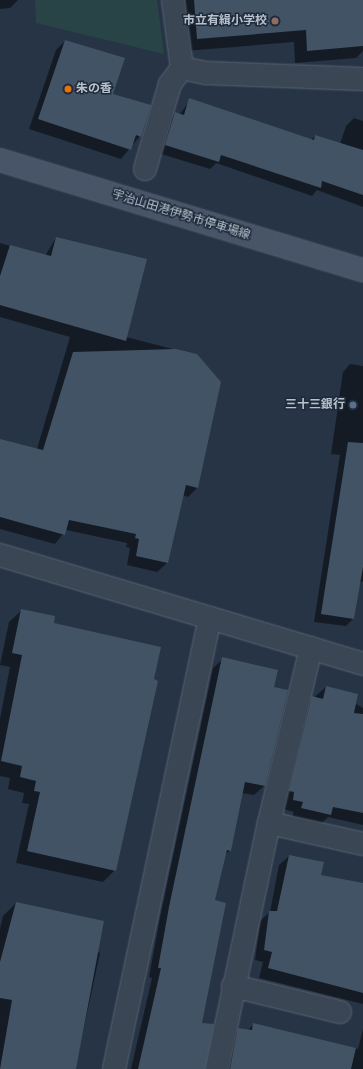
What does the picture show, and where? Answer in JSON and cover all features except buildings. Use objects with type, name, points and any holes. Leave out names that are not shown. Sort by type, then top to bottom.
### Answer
[{"type":"main road","name":"宇治山田港伊勢市停車場線","points":[[0,160],[363,270]]},
{"type":"street","points":[[145,169],[170,84],[182,68],[172,0]]},
{"type":"street","points":[[182,68],[206,73],[363,79]]},
{"type":"street","points":[[0,555],[363,664]]},
{"type":"street","points":[[114,1069],[210,618]]},
{"type":"street","points":[[217,1069],[233,986],[269,823],[311,648]]},
{"type":"street","points":[[269,823],[363,844]]},
{"type":"street","points":[[233,986],[340,1012]]},
{"type":"green space","points":[[35,0],[157,0],[164,54],[36,23]]},
{"type":"place","name":"市立有緝小学校","points":[[275,21]]},
{"type":"place","name":"朱の香","points":[[68,89]]},
{"type":"place","name":"三十三銀行","points":[[353,405]]}]
